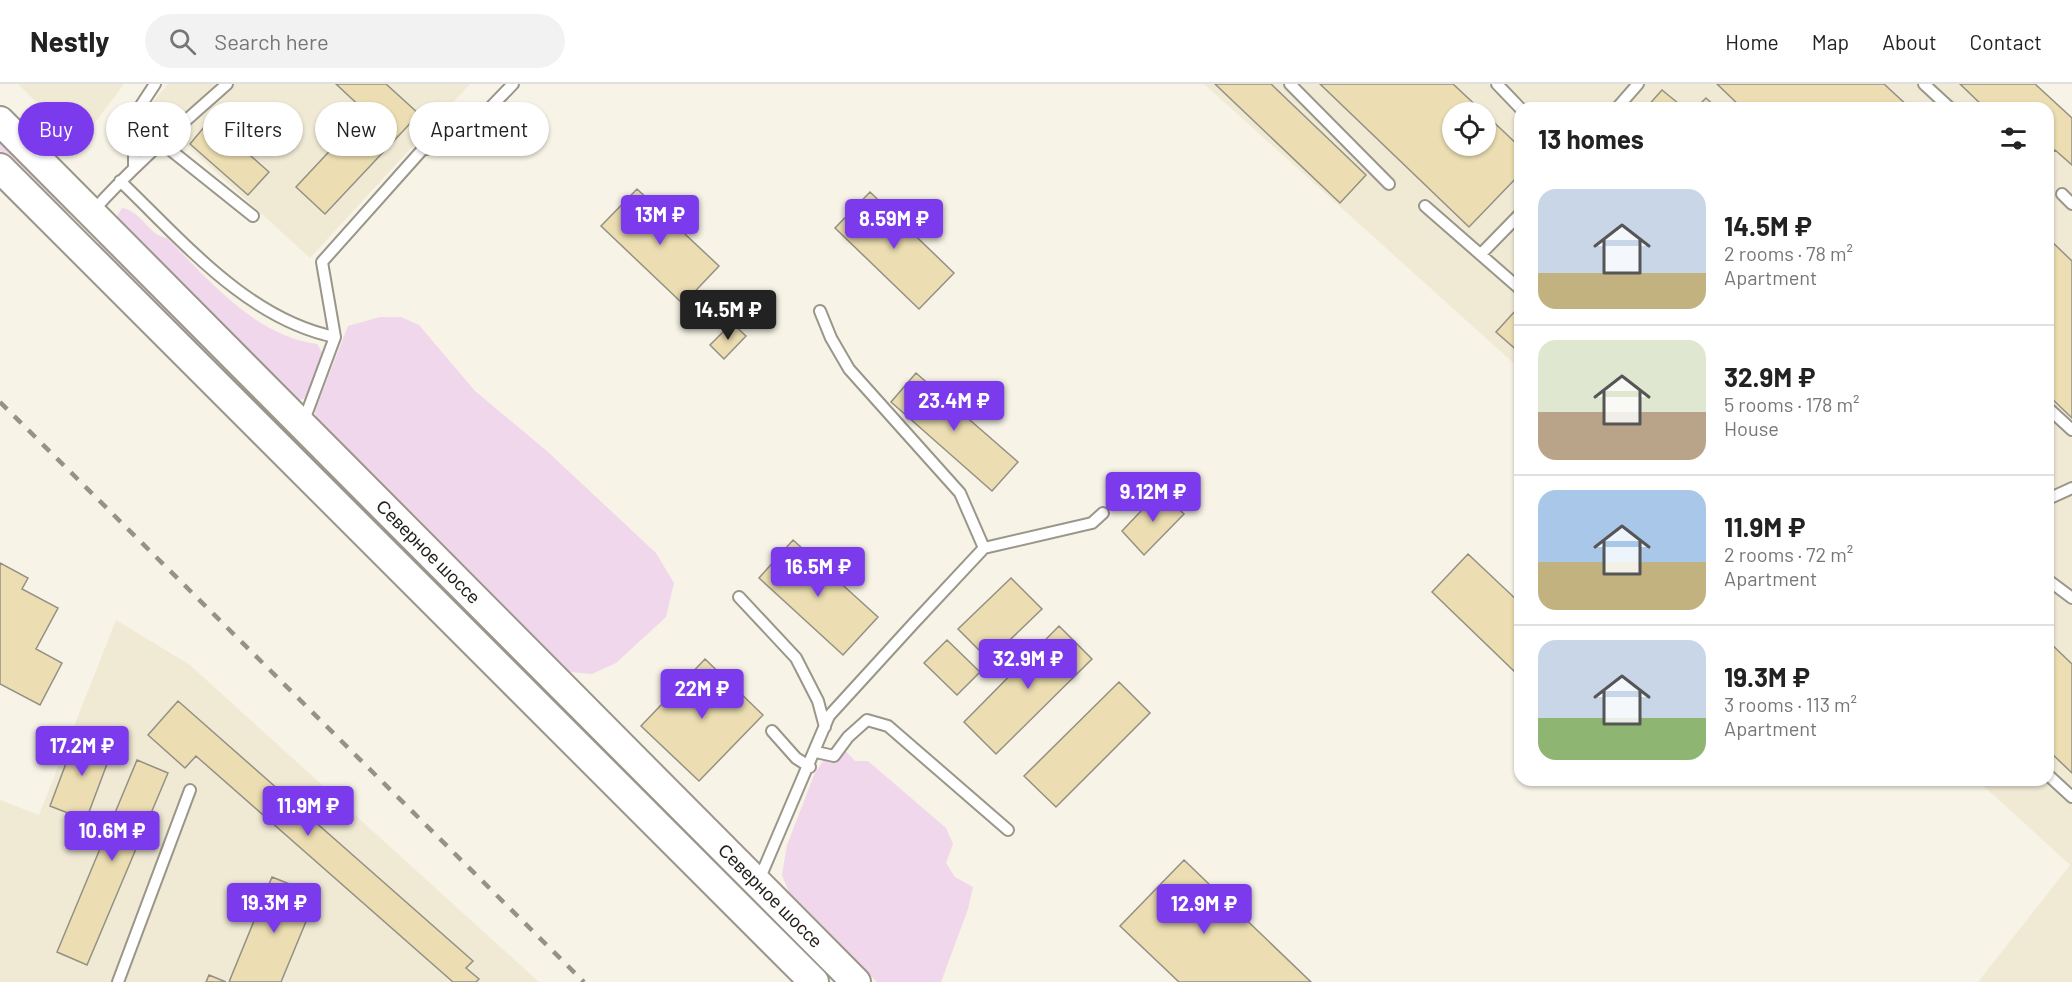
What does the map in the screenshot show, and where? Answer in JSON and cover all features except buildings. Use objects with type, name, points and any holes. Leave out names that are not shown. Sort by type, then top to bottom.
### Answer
[{"type":"main road","name":"Северное шоссе","points":[[0,121],[856,982]]},
{"type":"main road","name":"Северное шоссе","points":[[0,168],[814,982]]},
{"type":"main road","points":[[69,238],[91,213]]},
{"type":"main road","points":[[736,903],[757,883]]},
{"type":"lane","points":[[134,166],[134,116],[155,84]]},
{"type":"lane","points":[[191,118],[227,84]]},
{"type":"lane","points":[[302,426],[335,337],[322,262],[422,150],[458,141],[513,84]]},
{"type":"lane","points":[[1290,84],[1389,184]]},
{"type":"lane","points":[[1497,84],[1514,102]]},
{"type":"lane","points":[[1622,102],[1638,84]]},
{"type":"lane","points":[[1924,84],[1944,102]]},
{"type":"lane","points":[[91,213],[134,166],[147,156]]},
{"type":"lane","points":[[178,156],[253,216]]},
{"type":"lane","points":[[120,181],[225,280],[284,320],[335,337]]},
{"type":"lane","points":[[2062,194],[2072,204]]},
{"type":"lane","points":[[1425,206],[1514,284]]},
{"type":"lane","points":[[1481,254],[1514,220]]},
{"type":"lane","points":[[820,311],[831,338],[849,369],[960,493],[984,548]]},
{"type":"lane","points":[[2054,414],[2072,430]]},
{"type":"lane","points":[[2054,496],[2072,488]]},
{"type":"lane","points":[[757,883],[810,767],[829,716],[984,548],[1092,523],[1103,513]]},
{"type":"lane","points":[[2054,584],[2072,598]]},
{"type":"lane","points":[[739,597],[796,658],[818,701],[825,728]]},
{"type":"lane","points":[[816,752],[834,756],[848,737],[867,720],[888,726],[1008,830]]},
{"type":"lane","points":[[772,731],[796,758],[810,767]]},
{"type":"lane","points":[[2054,780],[2072,797]]},
{"type":"lane","points":[[118,982],[190,790]]},
{"type":"shaded area","points":[[18,84],[124,84],[110,102],[106,102],[106,108],[94,124],[94,102],[36,102]]},
{"type":"shaded area","points":[[168,84],[470,84],[453,102],[409,102],[409,150],[310,258],[191,149],[191,102],[153,102]]},
{"type":"shaded area","points":[[1204,84],[2035,84],[2072,118],[2072,982],[1978,982],[2070,865],[1984,786],[2054,786],[2054,102],[1514,102],[1514,363]]},
{"type":"shaded area","points":[[0,137],[70,210],[68,215],[62,215],[0,151]]},
{"type":"shaded area","points":[[122,208],[135,214],[155,233],[167,238],[234,304],[253,318],[294,339],[317,344],[323,354],[305,398],[295,402],[119,226],[117,216]]},
{"type":"shaded area","points":[[100,242],[739,882],[733,883],[96,246]]},
{"type":"shaded area","points":[[380,317],[401,317],[419,325],[475,391],[548,452],[656,553],[674,583],[666,617],[616,663],[592,674],[570,672],[520,629],[318,423],[315,411],[348,326]]},
{"type":"shaded area","points":[[116,620],[190,665],[539,982],[0,982],[0,800],[39,815]]},
{"type":"shaded area","points":[[836,741],[855,761],[868,761],[946,828],[953,844],[946,863],[955,877],[973,887],[968,909],[941,982],[877,982],[790,895],[782,875],[787,845],[814,775]]},
{"type":"railway","points":[[0,402],[584,982]]}]
